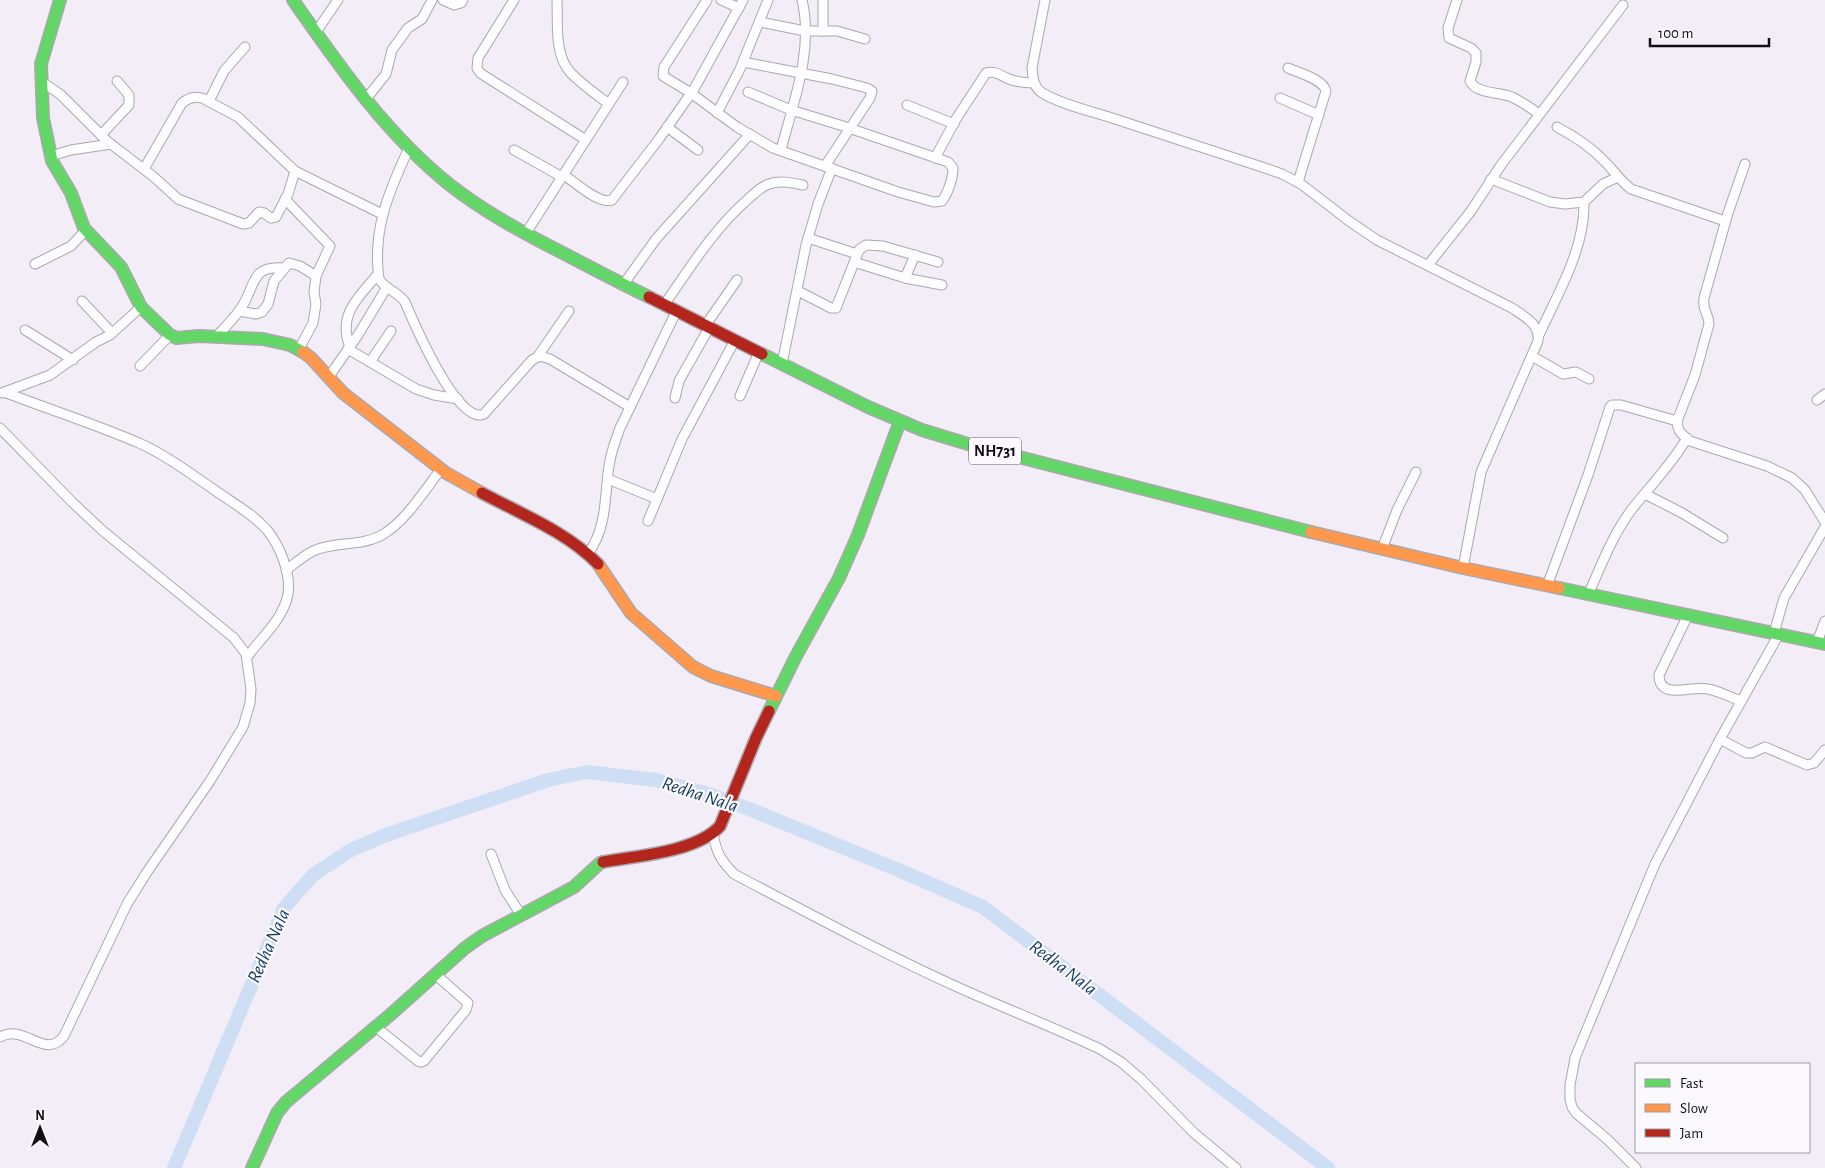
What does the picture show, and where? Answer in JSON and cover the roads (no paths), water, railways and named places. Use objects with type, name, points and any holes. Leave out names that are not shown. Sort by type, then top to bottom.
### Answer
[{"type":"main road","points":[[60,0],[42,64],[41,81],[43,118],[51,156],[59,175],[71,193],[81,222],[86,230],[121,267],[142,307],[170,334],[180,339],[199,336],[262,339],[290,345],[299,349],[311,358],[328,378],[353,401],[441,469],[555,532],[588,554],[603,570],[631,613],[693,667],[726,682],[776,696]]},
{"type":"main road","name":"NH731","points":[[293,0],[366,99],[409,148],[434,172],[466,197],[526,233],[623,285],[900,421],[944,437],[1026,460],[1382,549],[1588,595],[1821,643]]},
{"type":"main road","points":[[252,1168],[277,1113],[286,1102],[376,1027],[465,948],[482,936],[574,887],[600,863],[680,848],[714,834],[720,826],[756,738],[776,696],[839,578],[900,421]]},
{"type":"street","points":[[316,32],[338,0]]},
{"type":"street","points":[[366,99],[386,74],[392,50],[408,28],[422,19],[432,0]]},
{"type":"street","points":[[442,0],[454,5],[461,3],[463,0]]},
{"type":"street","points":[[514,0],[478,58],[477,68],[480,73],[586,140]]},
{"type":"street","points":[[557,0],[559,45],[565,64],[570,72],[582,83],[609,104]]},
{"type":"street","points":[[706,0],[662,70],[663,76],[750,134],[781,150],[898,192],[939,202],[946,196],[953,168],[948,162],[791,110],[748,92]]},
{"type":"street","points":[[514,150],[563,176],[600,200],[612,200],[691,93],[741,4],[721,0]]},
{"type":"street","points":[[718,113],[744,62],[768,0]]},
{"type":"street","points":[[781,150],[801,73],[805,31],[802,0]]},
{"type":"street","points":[[822,31],[823,0]]},
{"type":"street","points":[[1044,0],[1032,68],[1034,83],[1040,91],[1282,174],[1316,194],[1365,232],[1512,308],[1534,324],[1539,335]]},
{"type":"street","points":[[1454,1],[1448,34],[1453,41],[1471,48],[1476,53],[1476,62],[1470,81],[1472,86],[1510,96],[1521,101],[1539,114]]},
{"type":"street","points":[[1428,265],[1471,211],[1491,179],[1623,5]]},
{"type":"street","points":[[760,22],[805,31],[837,31],[865,39]]},
{"type":"street","points":[[209,101],[224,71],[245,47]]},
{"type":"street","points":[[744,62],[832,79],[872,91],[870,98],[850,128],[829,167],[808,238],[782,364]]},
{"type":"street","points":[[1288,68],[1326,87],[1326,96],[1298,182]]},
{"type":"street","points":[[935,158],[986,73],[995,72],[1010,80],[1034,83]]},
{"type":"street","points":[[41,81],[61,95],[111,144],[144,169],[178,200],[243,224],[249,222],[259,212],[271,218],[276,217],[295,171]]},
{"type":"street","points":[[101,135],[129,105],[128,95],[117,81]]},
{"type":"street","points":[[526,233],[623,82]]},
{"type":"street","points":[[144,169],[182,103],[197,96],[238,117],[295,171],[382,214]]},
{"type":"street","points":[[1280,98],[1320,115]]},
{"type":"street","points":[[907,105],[954,124]]},
{"type":"street","points":[[667,127],[698,150]]},
{"type":"street","points":[[1557,127],[1579,140],[1602,158],[1626,185],[1639,192],[1725,222]]},
{"type":"street","points":[[623,285],[656,239],[750,134]]},
{"type":"street","points":[[51,156],[71,150],[111,144]]},
{"type":"street","points":[[409,148],[392,184],[382,214],[378,274],[382,284],[401,296],[429,355],[446,385],[472,414],[480,415],[538,356],[569,310]]},
{"type":"street","points":[[1636,1168],[1608,1140],[1576,1113],[1572,1107],[1570,1099],[1572,1070],[1575,1058],[1655,864],[1776,633],[1784,598],[1825,522],[1805,490],[1792,478],[1768,466],[1687,438],[1679,432],[1677,420],[1695,375],[1709,320],[1703,309],[1704,298],[1725,222],[1744,164]]},
{"type":"street","points":[[1491,179],[1550,202],[1565,204],[1584,202],[1603,184],[1618,177]]},
{"type":"street","points":[[664,305],[709,241],[731,214],[762,187],[768,184],[783,182],[803,185]]},
{"type":"street","points":[[285,199],[330,246],[316,276],[314,292],[316,304],[313,323],[299,349]]},
{"type":"street","points":[[1463,568],[1481,472],[1579,243],[1584,223],[1584,202]]},
{"type":"street","points":[[35,264],[71,246],[86,230]]},
{"type":"street","points":[[808,238],[905,278],[942,285]]},
{"type":"street","points":[[798,291],[831,308],[836,308],[862,246],[872,244],[938,262]]},
{"type":"street","points":[[905,278],[915,255]]},
{"type":"street","points":[[239,311],[256,314],[262,312],[268,304],[274,281],[289,263],[316,276]]},
{"type":"street","points":[[216,337],[245,302],[255,278],[267,268],[284,268]]},
{"type":"street","points":[[378,274],[355,301],[347,316],[346,332],[349,348],[416,389],[434,395],[458,399]]},
{"type":"street","points":[[675,398],[679,381],[707,327],[737,280]]},
{"type":"street","points":[[328,378],[387,287]]},
{"type":"street","points":[[82,301],[112,332]]},
{"type":"street","points":[[2,393],[50,375],[112,332],[142,307]]},
{"type":"street","points":[[588,554],[600,533],[605,512],[614,442],[676,312]]},
{"type":"street","points":[[25,330],[72,360]]},
{"type":"street","points":[[370,362],[391,332]]},
{"type":"street","points":[[140,366],[170,334]]},
{"type":"street","points":[[648,521],[682,439],[735,340]]},
{"type":"street","points":[[740,396],[759,352]]},
{"type":"street","points":[[538,356],[545,356],[630,407]]},
{"type":"street","points":[[1532,356],[1563,374],[1576,372],[1589,378]]},
{"type":"street","points":[[2,393],[140,444],[180,468],[258,521],[268,532],[275,544],[286,570],[288,594],[280,613],[247,657]]},
{"type":"street","points":[[1817,400],[1825,394]]},
{"type":"street","points":[[1547,586],[1588,475],[1610,407],[1612,405],[1621,405],[1677,420]]},
{"type":"street","points":[[0,428],[103,531],[234,638],[242,647],[247,657],[251,689],[250,703],[243,727],[201,795],[127,904],[64,1036],[60,1041],[48,1045],[22,1035],[12,1034],[0,1038]]},
{"type":"street","points":[[1588,595],[1618,531],[1687,438]]},
{"type":"street","points":[[286,570],[317,549],[362,542],[381,536],[400,521],[441,469]]},
{"type":"street","points":[[1382,549],[1397,510],[1416,472]]},
{"type":"street","points":[[608,479],[657,498]]},
{"type":"street","points":[[1645,494],[1682,513],[1723,538]]},
{"type":"street","points":[[1688,615],[1659,675],[1660,684],[1670,690],[1707,689],[1741,701]]},
{"type":"street","points":[[1821,643],[1825,621]]},
{"type":"street","points":[[1720,739],[1746,753],[1752,753],[1764,747],[1807,765],[1814,763],[1825,750]]},
{"type":"street","points":[[714,834],[717,852],[721,861],[734,874],[832,926],[964,990],[1066,1033],[1100,1049],[1121,1062],[1141,1079],[1194,1133],[1236,1168]]},
{"type":"street","points":[[491,854],[505,890],[521,915]]},
{"type":"street","points":[[376,1027],[418,1061],[424,1061],[466,1010],[468,1003],[435,974]]},
{"type":"waterway","name":"Redha Nala","points":[[174,1168],[284,908],[313,875],[351,850],[386,835],[548,780],[587,772],[656,780],[709,794],[901,871],[983,907],[1328,1168]]}]
